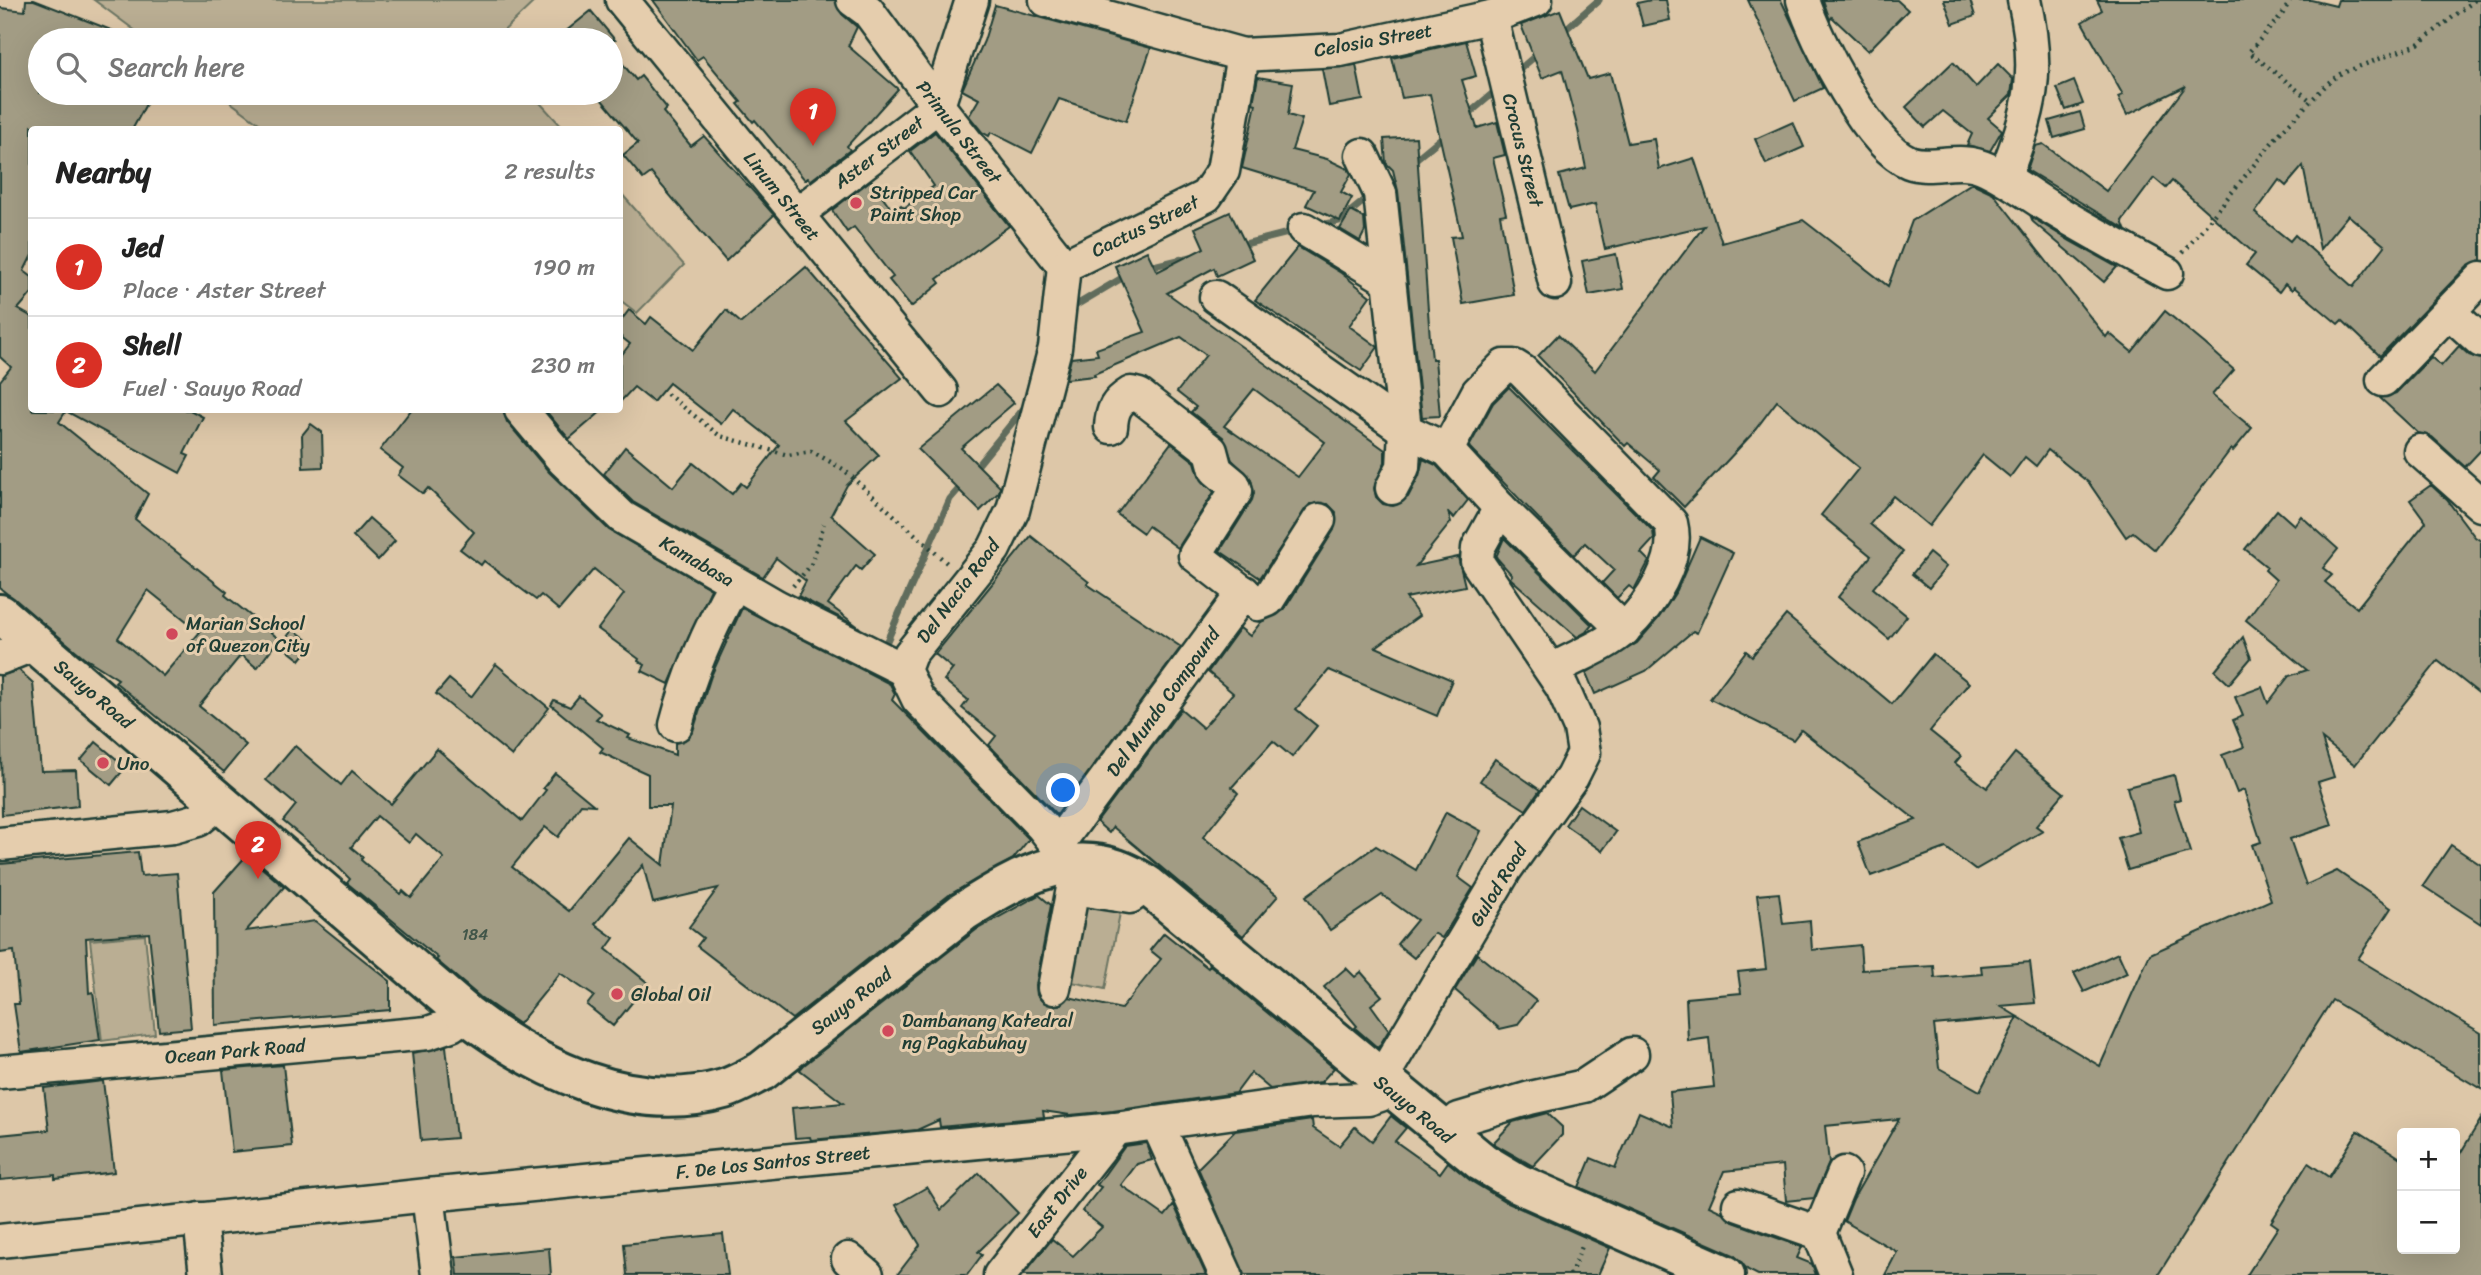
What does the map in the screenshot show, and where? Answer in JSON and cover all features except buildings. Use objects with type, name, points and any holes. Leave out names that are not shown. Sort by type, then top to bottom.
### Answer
[{"type":"main road","name":"Sauyo Road","points":[[0,614],[222,801],[466,1014],[534,1058],[580,1079],[617,1091],[655,1097],[685,1097],[725,1088],[762,1071],[963,912],[1059,854],[1115,867],[1147,885],[1445,1135],[1482,1162],[1520,1184],[1726,1275]]},
{"type":"street","name":"Linum Street","points":[[622,0],[941,391]]},
{"type":"street","name":"Primula Street","points":[[853,0],[868,11],[938,106],[1064,266]]},
{"type":"street","name":"Aster Street","points":[[797,214],[938,106],[972,0]]},
{"type":"street","name":"Celosia Street","points":[[1046,0],[1243,55],[1340,50],[1491,16],[1536,0]]},
{"type":"street","points":[[1803,0],[1821,44],[1881,141],[1910,162],[1970,163],[2004,178],[2167,274]]},
{"type":"street","points":[[2004,178],[2027,116],[2031,95],[2034,50],[2024,0]]},
{"type":"street","name":"Crocus Street","points":[[1491,16],[1555,283]]},
{"type":"street","name":"Cactus Street","points":[[1064,266],[1206,196],[1223,171],[1243,55]]},
{"type":"street","points":[[1362,155],[1380,193],[1405,430],[1403,467],[1392,488]]},
{"type":"street","points":[[1304,229],[1387,279]]},
{"type":"street","name":"Del Nacia Road","points":[[904,670],[910,654],[993,549],[1013,510],[1055,348],[1064,266]]},
{"type":"street","points":[[2382,380],[2481,278]]},
{"type":"street","points":[[1216,298],[1405,430],[1447,450],[1500,508],[1623,630]]},
{"type":"street","points":[[2449,312],[2481,341]]},
{"type":"street","points":[[1447,450],[1478,392],[1492,375],[1504,366],[1514,366],[1532,380],[1671,523],[1674,535],[1670,558],[1658,587],[1623,630],[1557,678]]},
{"type":"street","points":[[1111,427],[1112,411],[1120,399],[1131,393],[1139,395],[1211,451],[1216,470],[1234,485],[1236,491],[1195,555],[1258,604],[1268,600],[1319,520]]},
{"type":"street","name":"Kamabasa","points":[[524,413],[564,460],[622,517],[776,606],[904,670]]},
{"type":"street","points":[[2420,451],[2478,497]]},
{"type":"street","name":"Gulod Road","points":[[1375,1077],[1511,860],[1579,765],[1584,753],[1584,741],[1557,678],[1477,562],[1478,548],[1500,508]]},
{"type":"street","points":[[676,725],[688,678],[710,627],[735,583]]},
{"type":"street","name":"Del Mundo Compound","points":[[1059,854],[1244,592]]},
{"type":"street","points":[[0,658],[34,644]]},
{"type":"street","points":[[904,670],[918,699],[1059,854]]},
{"type":"street","points":[[0,844],[173,827],[198,820],[222,801]]},
{"type":"street","points":[[1054,988],[1073,888],[1130,897],[1147,885]]},
{"type":"street","name":"Ocean Park Road","points":[[0,1072],[428,1033],[452,1025],[466,1014]]},
{"type":"street","points":[[1445,1135],[1459,1119],[1530,1098],[1584,1086],[1632,1054]]},
{"type":"street","name":"F. De Los Santos Street","points":[[0,1241],[428,1195],[1115,1129],[1313,1101],[1331,1091],[1375,1077]]},
{"type":"street","points":[[1157,1123],[1226,1275]]},
{"type":"street","name":"East Drive","points":[[1000,1275],[1115,1129]]},
{"type":"street","points":[[1836,1275],[1819,1233],[1844,1173]]},
{"type":"street","points":[[428,1195],[438,1275]]},
{"type":"street","points":[[1739,1205],[1819,1233]]},
{"type":"street","points":[[200,1219],[206,1275]]},
{"type":"path","points":[[2290,0],[2284,12],[2249,52],[2310,100]]},
{"type":"path","points":[[2167,274],[2279,134],[2310,100],[2340,74],[2418,44],[2475,0]]},
{"type":"path","points":[[667,394],[720,436],[771,447],[788,455],[811,451],[843,468],[967,582]]},
{"type":"path","points":[[776,606],[811,565],[824,524]]},
{"type":"shaded area","points":[[94,0],[536,0],[507,28],[132,28]]},
{"type":"shaded area","points":[[234,105],[542,105],[561,126],[263,126]]},
{"type":"shaded area","points":[[623,195],[684,265],[637,313],[623,302]]},
{"type":"shaded area","points":[[1074,894],[1122,903],[1105,989],[1058,979]]},
{"type":"shaded area","points":[[145,935],[155,1034],[102,1041],[90,940]]},
{"type":"waterway","points":[[1560,34],[1599,0]]},
{"type":"waterway","points":[[1513,75],[1541,51]]},
{"type":"waterway","points":[[1465,117],[1499,88]]},
{"type":"waterway","points":[[1412,162],[1446,134]]},
{"type":"waterway","points":[[1318,226],[1339,221],[1370,196]]},
{"type":"waterway","points":[[1237,246],[1296,231]]},
{"type":"waterway","points":[[1145,268],[1191,257]]},
{"type":"waterway","points":[[1068,310],[1127,275]]},
{"type":"waterway","points":[[972,472],[1029,402]]},
{"type":"waterway","points":[[882,652],[950,499],[963,484]]},
{"type":"place","name":"Jed","points":[[813,146]]},
{"type":"place","name":"Stripped Car Paint Shop","points":[[856,203]]},
{"type":"place","name":"Marian School of Quezon City","points":[[172,634]]},
{"type":"place","name":"Uno","points":[[103,763]]},
{"type":"place","name":"Shell","points":[[258,879]]},
{"type":"place","name":"Global Oil","points":[[617,994]]},
{"type":"place","name":"Dambanang Katedral ng Pagkabuhay","points":[[888,1031]]}]
